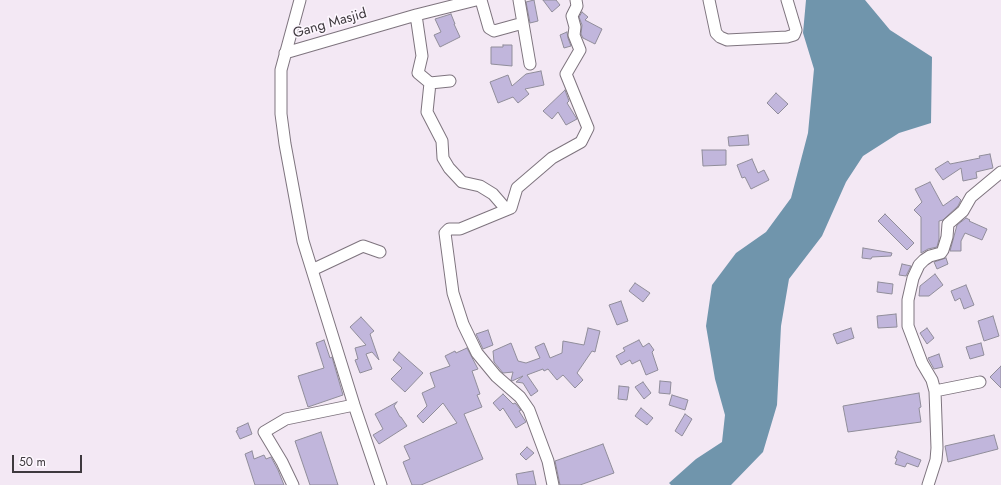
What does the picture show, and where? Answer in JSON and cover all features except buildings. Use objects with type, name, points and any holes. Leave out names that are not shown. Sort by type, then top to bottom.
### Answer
[{"type":"street","points":[[300,0],[281,70],[285,144],[303,241],[354,405],[381,485]]},
{"type":"street","name":"Gang Masjid","points":[[285,53],[416,15],[476,0]]},
{"type":"street","points":[[481,0],[489,28],[494,31],[523,23]]},
{"type":"street","points":[[519,0],[530,64]]},
{"type":"street","points":[[553,485],[548,461],[529,410],[520,397],[496,376],[476,353],[463,324],[453,293],[445,233],[449,229],[460,229],[511,208],[517,188],[552,158],[581,142],[588,128],[566,74],[580,50],[574,35],[575,27],[572,16],[577,6],[576,0]]},
{"type":"street","points":[[709,0],[716,33],[720,37],[727,40],[787,37],[794,35],[796,30],[787,0]]},
{"type":"street","points":[[416,15],[422,56],[418,73],[430,83],[450,81]]},
{"type":"street","points":[[430,83],[427,112],[442,141],[443,158],[448,168],[462,182],[480,186],[493,194],[506,209]]},
{"type":"street","points":[[928,485],[936,460],[938,448],[935,391],[932,380],[922,363],[908,326],[908,300],[913,278],[919,265],[924,260],[930,256],[941,253],[943,250],[947,237],[948,224],[963,211],[971,197],[1001,172]]},
{"type":"street","points":[[312,270],[363,246],[380,252]]},
{"type":"street","points":[[935,391],[980,382]]},
{"type":"street","points":[[293,485],[282,462],[264,432],[286,419],[354,405]]},
{"type":"water","points":[[806,0],[865,0],[890,30],[932,57],[931,123],[899,133],[863,156],[846,182],[822,236],[789,279],[781,326],[777,405],[763,452],[731,485],[671,485],[669,483],[696,459],[722,442],[725,415],[715,379],[706,326],[712,285],[736,253],[766,232],[791,198],[808,133],[814,69],[803,33]]}]
